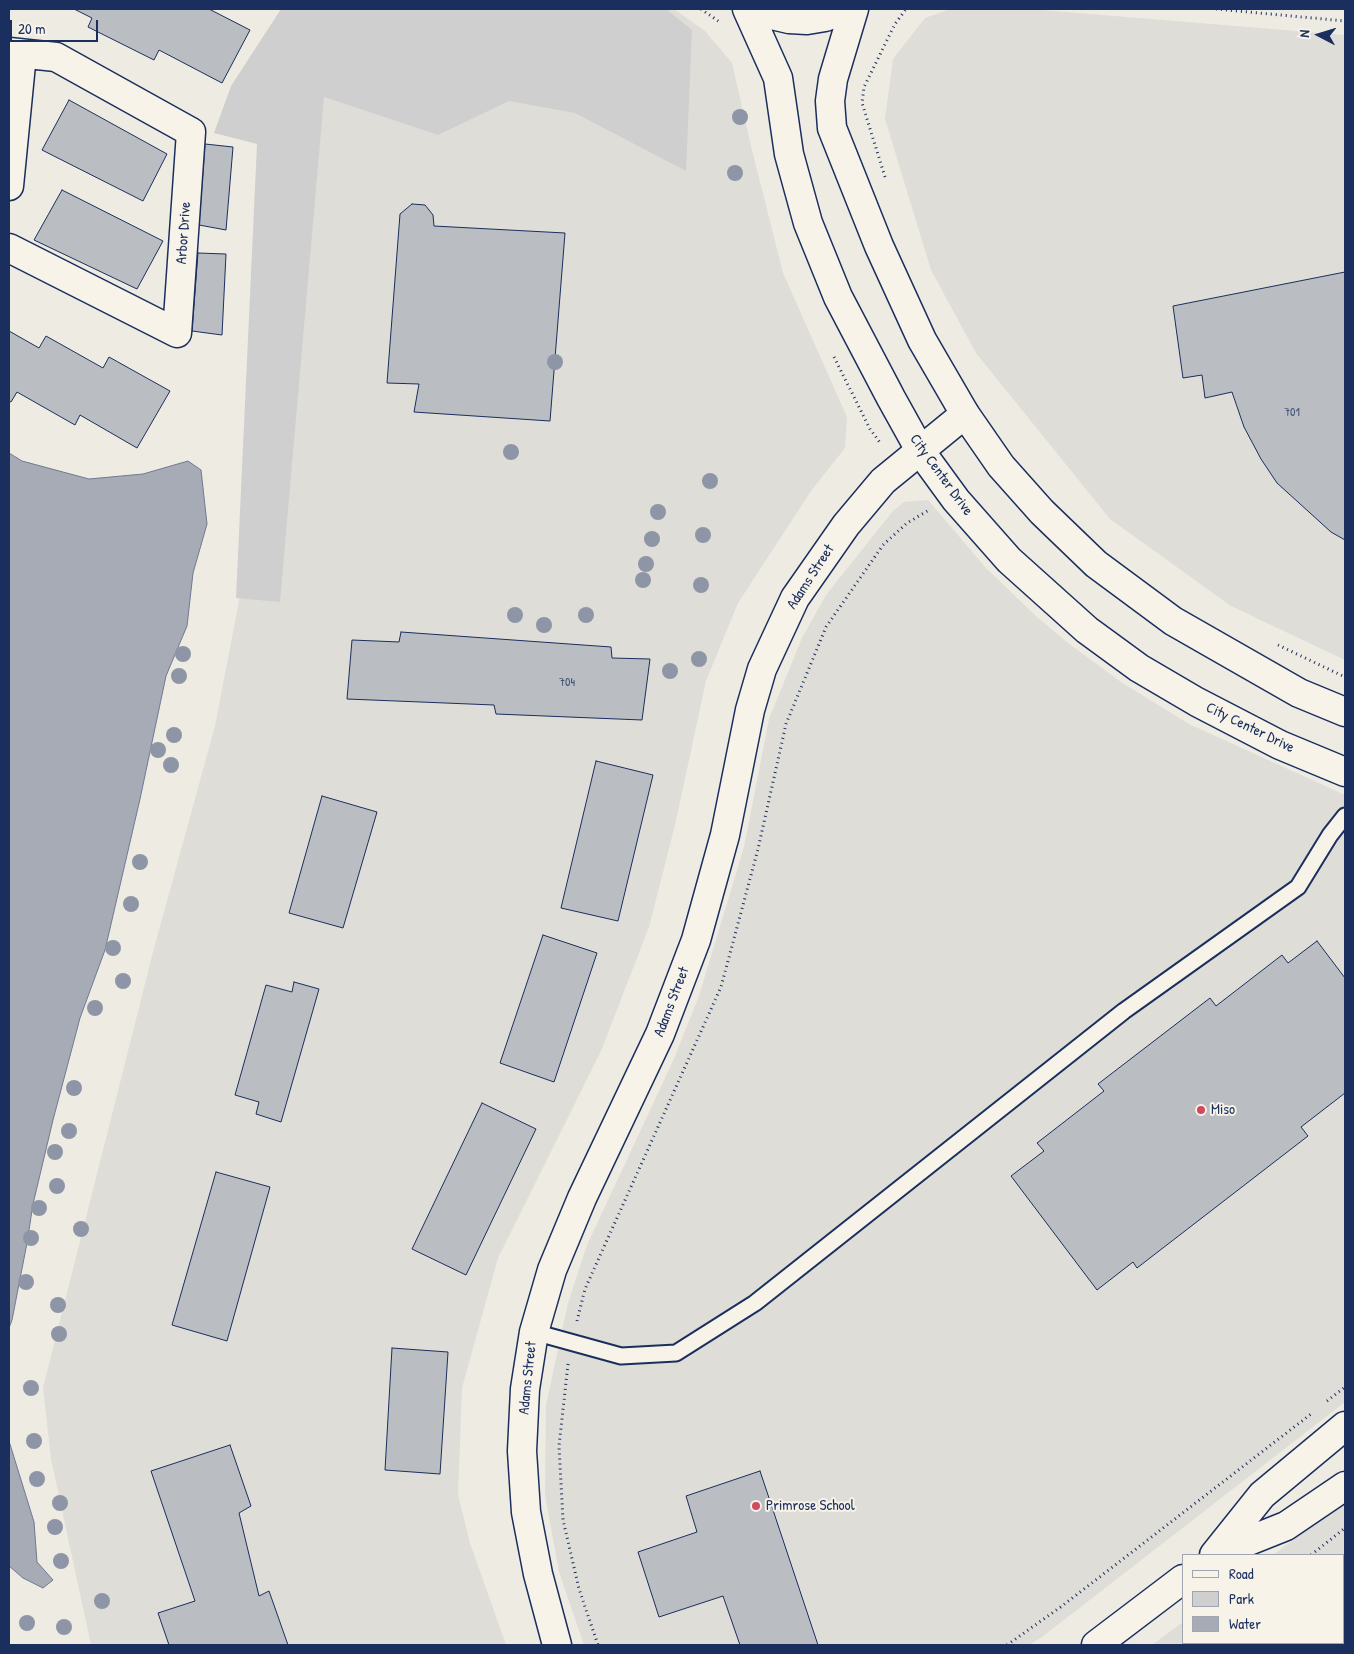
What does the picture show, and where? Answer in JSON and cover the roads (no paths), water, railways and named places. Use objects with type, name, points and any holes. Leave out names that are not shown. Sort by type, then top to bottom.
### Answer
[{"type":"street","name":"City Center Drive","points":[[747,9],[778,78],[789,154],[808,223],[838,297],[921,452],[956,500],[1009,560],[1087,630],[1139,668],[1196,702],[1280,745],[1345,772]]},
{"type":"street","points":[[758,9],[772,15],[807,20],[825,17],[844,9]]},
{"type":"street","points":[[854,9],[833,79],[830,100],[832,128],[878,246],[918,332],[965,414],[1001,466],[1042,512],[1096,564],[1173,621],[1299,693],[1345,712]]},
{"type":"street","name":"Arbor Drive","points":[[9,186],[15,53],[56,57],[191,132],[177,333],[9,248]]},
{"type":"street","name":"Adams Street","points":[[557,1645],[538,1574],[526,1512],[522,1451],[525,1389],[534,1332],[552,1270],[582,1198],[660,1034],[696,940],[725,835],[750,710],[762,669],[795,598],[846,525],[883,481],[921,452],[965,414]]},
{"type":"street","points":[[1216,1554],[1262,1495],[1345,1426]]},
{"type":"street","points":[[1217,1554],[1286,1526],[1345,1486]]},
{"type":"street","points":[[1096,1645],[1182,1580]]},
{"type":"lane","points":[[534,1332],[620,1356],[676,1353],[755,1304],[1124,1011],[1298,888],[1330,835],[1345,816]]},
{"type":"water","points":[[9,453],[22,461],[89,479],[143,474],[188,461],[201,470],[207,524],[193,573],[187,626],[166,676],[105,950],[80,1018],[53,1120],[33,1204],[27,1243],[9,1328]]},
{"type":"water","points":[[9,1441],[34,1522],[37,1562],[53,1580],[43,1588],[23,1578],[9,1566]]},
{"type":"place","name":"Miso","points":[[1201,1110]]},
{"type":"place","name":"Primrose School","points":[[756,1506]]}]
